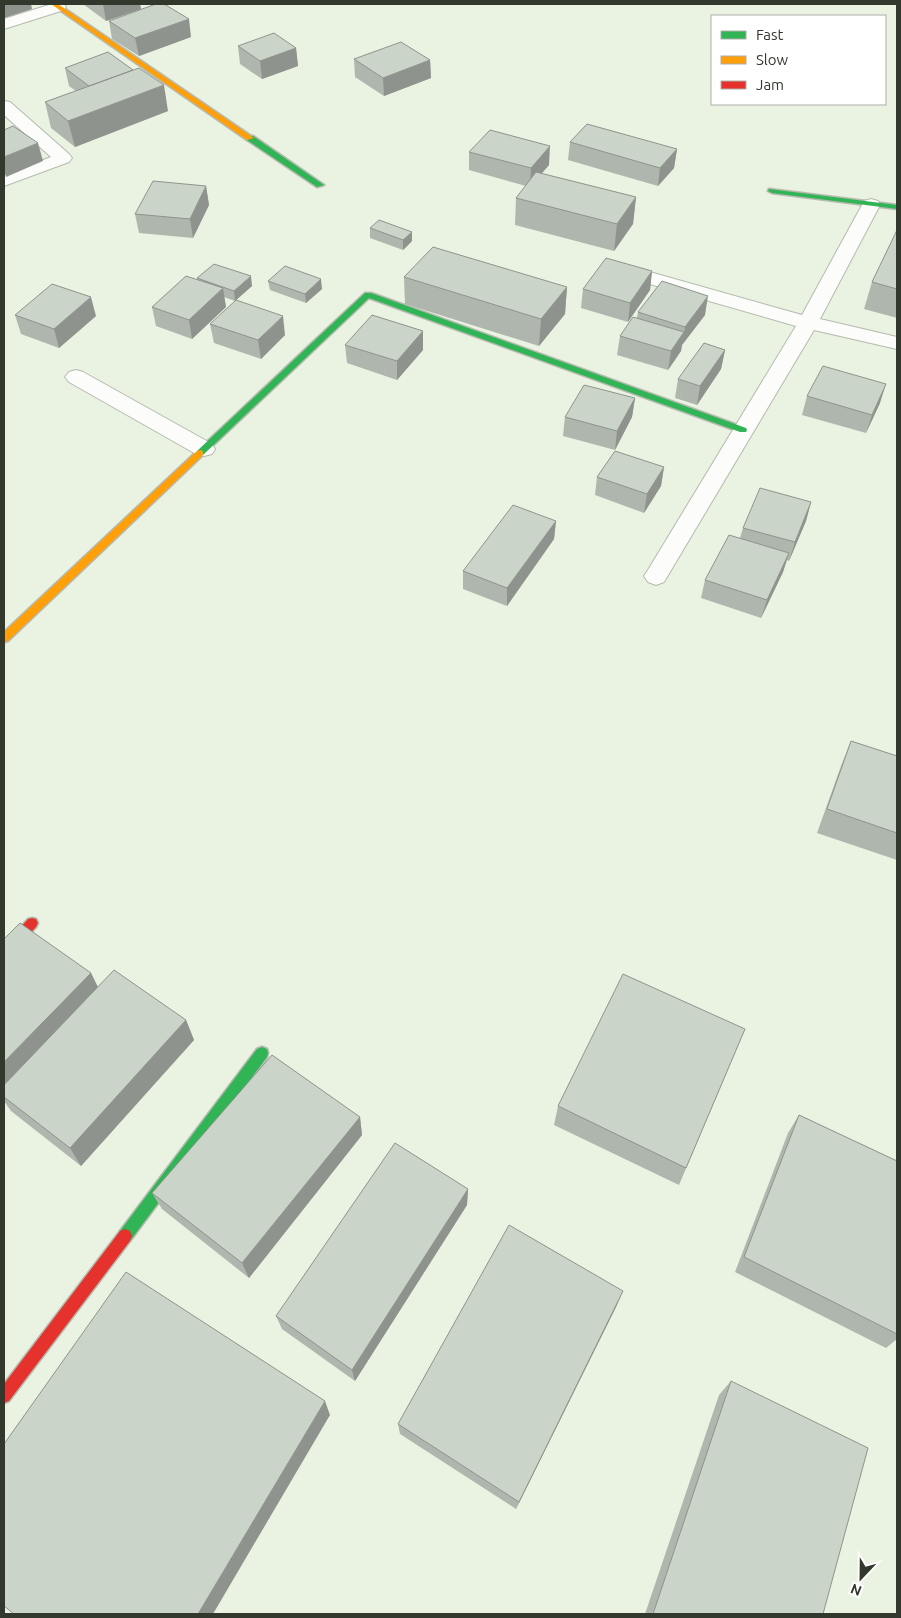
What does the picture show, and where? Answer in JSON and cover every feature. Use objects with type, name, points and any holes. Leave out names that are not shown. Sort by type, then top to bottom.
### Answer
[{"type":"street","points":[[4,24],[56,6],[178,91],[320,185]]},
{"type":"street","points":[[4,106],[63,158],[4,181]]},
{"type":"street","points":[[772,192],[897,207]]},
{"type":"street","points":[[656,576],[809,322],[871,205]]},
{"type":"street","points":[[632,273],[770,314],[897,343]]},
{"type":"street","points":[[4,638],[368,295],[744,430]]},
{"type":"street","points":[[76,377],[204,449]]},
{"type":"street","points":[[4,954],[32,923]]},
{"type":"street","points":[[4,1396],[262,1053]]},
{"type":"building","points":[[156,4],[164,4],[189,19],[135,38],[109,21]]},
{"type":"building","points":[[274,33],[296,48],[260,61],[238,46]]},
{"type":"building","points":[[401,42],[430,60],[383,78],[354,59]]},
{"type":"building","points":[[108,52],[133,70],[89,86],[65,68]]},
{"type":"building","points":[[139,68],[164,85],[68,121],[45,102]]},
{"type":"building","points":[[587,124],[677,149],[660,168],[570,142]]},
{"type":"building","points":[[13,126],[38,143],[4,157],[4,130]]},
{"type":"building","points":[[490,130],[550,146],[531,168],[469,152]]},
{"type":"building","points":[[536,172],[636,197],[617,224],[516,198]]},
{"type":"building","points":[[153,181],[206,186],[190,219],[135,214]]},
{"type":"building","points":[[379,220],[412,232],[403,240],[370,228]]},
{"type":"building","points":[[897,230],[897,289],[872,282]]},
{"type":"building","points":[[433,247],[567,287],[541,319],[404,277]]},
{"type":"building","points":[[606,258],[652,271],[630,303],[583,289]]},
{"type":"building","points":[[214,264],[251,276],[234,291],[197,278]]},
{"type":"building","points":[[285,266],[321,279],[305,294],[268,281]]},
{"type":"building","points":[[186,276],[223,288],[189,320],[152,307]]},
{"type":"building","points":[[662,281],[708,296],[685,327],[638,312]]},
{"type":"building","points":[[52,284],[91,297],[54,329],[15,315]]},
{"type":"building","points":[[236,300],[283,316],[258,340],[210,324]]},
{"type":"building","points":[[372,315],[423,331],[397,361],[345,345]]},
{"type":"building","points":[[633,317],[684,332],[671,351],[620,336]]},
{"type":"building","points":[[704,343],[725,350],[700,386],[678,379]]},
{"type":"building","points":[[823,366],[886,384],[872,415],[807,396]]},
{"type":"building","points":[[584,385],[635,398],[617,431],[565,417]]},
{"type":"building","points":[[615,451],[664,467],[647,494],[597,477]]},
{"type":"building","points":[[760,488],[811,502],[795,542],[743,528]]},
{"type":"building","points":[[513,505],[556,521],[507,588],[463,571]]},
{"type":"building","points":[[729,535],[789,553],[767,600],[705,580]]},
{"type":"building","points":[[851,741],[897,756],[897,833],[827,809]]},
{"type":"building","points":[[20,923],[91,973],[4,1062],[4,939]]},
{"type":"building","points":[[114,970],[186,1020],[70,1148],[4,1097],[4,1085]]},
{"type":"building","points":[[623,974],[745,1029],[686,1168],[558,1106]]},
{"type":"building","points":[[272,1055],[360,1117],[242,1263],[152,1193]]},
{"type":"building","points":[[799,1115],[897,1161],[897,1334],[744,1257]]},
{"type":"building","points":[[395,1143],[468,1189],[352,1370],[276,1316]]},
{"type":"building","points":[[509,1225],[623,1291],[519,1502],[398,1424]]},
{"type":"building","points":[[126,1272],[325,1401],[198,1614],[14,1614],[4,1606],[4,1444]]},
{"type":"building","points":[[731,1381],[868,1448],[823,1614],[653,1614]]},
{"type":"traffic: fast","points":[[250,138],[320,185]]},
{"type":"traffic: fast","points":[[772,191],[897,207]]},
{"type":"traffic: fast","points":[[200,453],[368,295],[743,430]]},
{"type":"traffic: fast","points":[[125,1236],[262,1053]]},
{"type":"traffic: slow","points":[[54,4],[250,138]]},
{"type":"traffic: slow","points":[[4,638],[200,453]]},
{"type":"traffic: jam","points":[[4,954],[32,923]]},
{"type":"traffic: jam","points":[[4,1396],[125,1236]]}]
